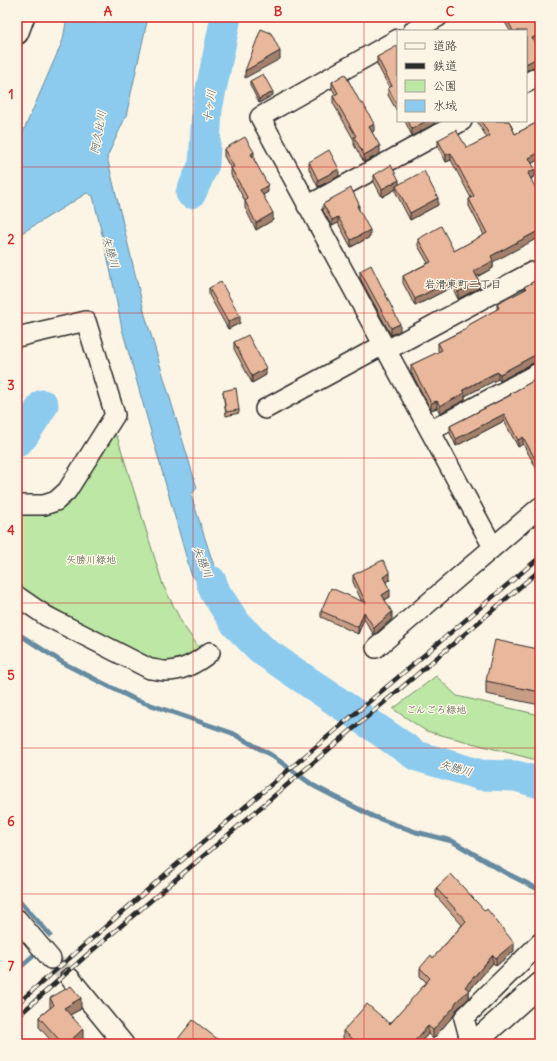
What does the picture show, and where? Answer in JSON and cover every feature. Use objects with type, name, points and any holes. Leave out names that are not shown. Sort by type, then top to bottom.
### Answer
[{"type":"main road","points":[[17,33],[23,17]]},
{"type":"main road","points":[[472,1044],[540,984]]},
{"type":"street","points":[[415,30],[438,17]]},
{"type":"street","points":[[397,40],[260,117],[493,547]]},
{"type":"street","points":[[527,82],[540,76]]},
{"type":"street","points":[[308,206],[460,122]]},
{"type":"street","points":[[265,409],[532,272]]},
{"type":"street","points":[[17,338],[86,320],[115,416],[67,491],[56,501],[44,505],[17,505]]},
{"type":"street","points":[[430,431],[540,372]]},
{"type":"street","points":[[376,648],[540,507]]},
{"type":"street","points":[[17,596],[46,616],[150,669],[166,671],[184,668],[199,661],[210,652]]},
{"type":"street","points":[[17,919],[51,959]]},
{"type":"street","points":[[472,1044],[464,1018],[540,943]]},
{"type":"street","points":[[70,978],[124,1044]]},
{"type":"green space","name":"矢勝川緑地","points":[[112,435],[117,436],[163,585],[183,625],[203,653],[194,660],[150,664],[17,586],[17,512],[47,513]]},
{"type":"green space","name":"ごんごろ緑地","points":[[436,676],[457,696],[540,715],[540,761],[426,731],[393,709]]},
{"type":"water","name":"阿久比川","points":[[67,17],[148,17],[126,116],[107,157],[145,315],[197,488],[191,495],[234,625],[191,574],[122,329],[110,268],[93,196],[87,193],[17,236],[17,146],[63,40]]},
{"type":"building","points":[[506,17],[540,17],[540,34],[532,38],[540,53],[540,58],[527,63],[527,30],[512,30]]},
{"type":"building","points":[[261,29],[271,33],[280,51],[245,71]]},
{"type":"building","points":[[397,46],[397,104],[388,88],[392,86],[377,57]]},
{"type":"building","points":[[263,74],[273,92],[259,99],[250,81]]},
{"type":"building","points":[[345,74],[361,104],[363,103],[374,124],[369,127],[380,146],[364,155],[354,137],[356,136],[333,96],[338,93],[332,82]]},
{"type":"building","points":[[540,121],[540,152],[529,158],[535,169],[528,173],[540,197],[540,230],[491,256],[493,261],[474,271],[479,281],[469,287],[458,292],[452,280],[415,299],[403,276],[431,262],[418,239],[441,226],[454,251],[487,233],[469,199],[474,196],[451,153],[446,155],[438,140],[456,130],[467,148],[490,136],[482,122],[509,122],[515,134]]},
{"type":"building","points":[[408,122],[424,122],[412,129]]},
{"type":"building","points":[[245,137],[254,152],[251,154],[268,185],[260,190],[273,213],[256,223],[245,201],[248,199],[231,168],[234,167],[224,149]]},
{"type":"building","points":[[329,150],[339,169],[318,180],[309,162]]},
{"type":"building","points":[[391,165],[399,180],[382,189],[374,175]]},
{"type":"building","points":[[424,171],[438,198],[410,213],[396,186]]},
{"type":"building","points":[[351,188],[359,204],[357,206],[370,230],[351,240],[338,217],[332,220],[323,204]]},
{"type":"building","points":[[371,265],[400,324],[391,328],[360,271]]},
{"type":"building","points":[[540,278],[540,354],[535,355],[500,374],[498,372],[493,374],[463,390],[465,393],[440,406],[437,401],[431,403],[411,365],[442,350],[438,343],[468,328],[467,326],[499,308],[497,304],[526,289],[524,287]]},
{"type":"building","points":[[221,282],[240,316],[228,322],[209,288]]},
{"type":"building","points":[[248,335],[266,368],[252,376],[234,342]]},
{"type":"building","points":[[540,377],[539,466],[523,437],[518,440],[504,414],[456,439],[450,426],[511,395],[510,394]]},
{"type":"building","points":[[236,388],[239,410],[226,412],[223,391]]},
{"type":"building","points":[[383,560],[390,573],[383,577],[390,590],[382,595],[392,612],[374,628],[364,612],[358,627],[321,611],[331,588],[366,603],[353,575]]},
{"type":"building","points":[[540,636],[540,692],[486,681],[495,640],[538,649]]},
{"type":"building","points":[[451,874],[485,911],[487,909],[514,943],[496,958],[493,955],[465,987],[469,990],[456,1002],[454,1007],[433,1030],[428,1026],[412,1044],[359,1044],[343,1031],[367,1004],[390,1024],[430,978],[420,968],[431,955],[433,958],[466,921],[436,888]]},
{"type":"building","points":[[71,986],[81,998],[64,1008],[83,1029],[67,1044],[63,1044],[39,1017],[54,1005],[50,998]]},
{"type":"building","points":[[193,1020],[220,1041],[217,1044],[182,1044],[177,1040]]},
{"type":"waterway","name":"十ヶ川","points":[[191,193],[204,164],[207,109],[226,17]]},
{"type":"waterway","name":"十ヶ川","points":[[17,442],[23,436],[43,405]]},
{"type":"waterway","name":"矢勝川","points":[[211,581],[215,592],[236,624],[263,651],[417,756],[481,775],[516,776],[540,783]]},
{"type":"waterway","points":[[17,633],[65,664],[134,699],[232,733],[271,755],[314,786],[372,816],[416,832],[452,841],[506,873],[540,890]]},
{"type":"waterway","points":[[17,898],[50,935]]},
{"type":"waterway","points":[[17,970],[33,956]]},
{"type":"tunnel","points":[[51,959],[70,978]]},
{"type":"railway","points":[[17,1004],[175,866],[540,557]]},
{"type":"railway","points":[[17,1017],[88,954],[540,570]]},
{"type":"district","name":"岩滑東町二丁目","points":[[463,284]]}]
